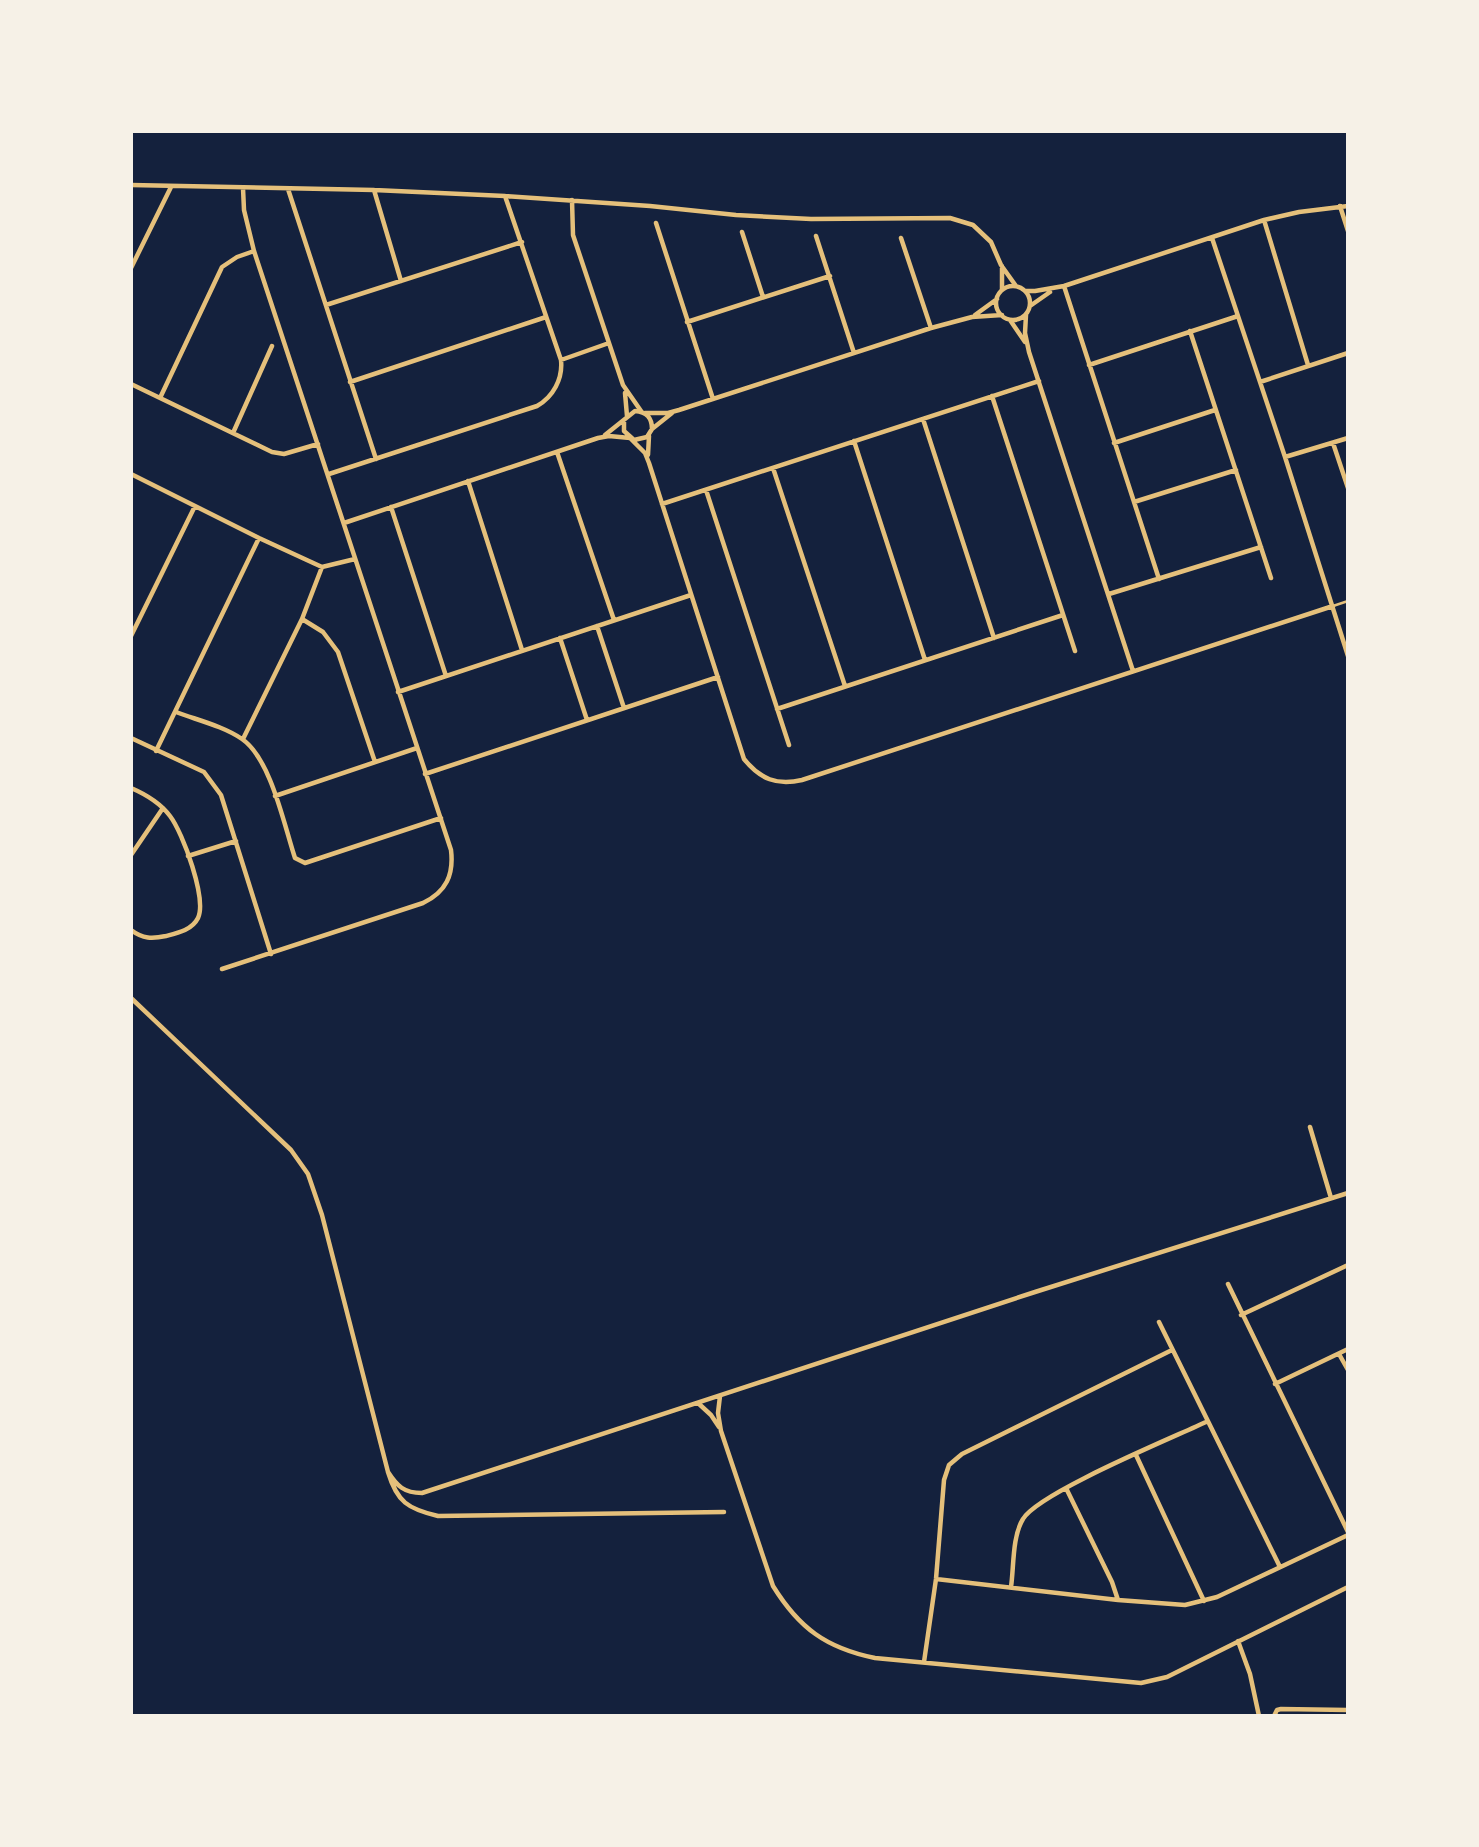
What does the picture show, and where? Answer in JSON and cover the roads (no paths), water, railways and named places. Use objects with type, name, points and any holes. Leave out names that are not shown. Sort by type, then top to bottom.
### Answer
[{"type":"street","points":[[131,185],[374,190],[505,196],[799,218],[950,218],[973,225],[982,232],[991,242],[1016,286],[1025,291],[1030,306]]},
{"type":"street","points":[[131,268],[171,187]]},
{"type":"street","points":[[222,969],[437,896],[451,875],[453,865],[452,850],[416,748],[329,474],[254,251],[244,210],[243,188]]},
{"type":"street","points":[[288,189],[376,459]]},
{"type":"street","points":[[374,190],[401,281]]},
{"type":"street","points":[[329,474],[537,406],[547,401],[554,391],[562,369],[561,360],[505,196]]},
{"type":"street","points":[[572,200],[573,235],[623,385],[624,431],[645,453],[744,760],[763,778],[789,783],[802,780],[1333,606]]},
{"type":"street","points":[[1340,206],[1348,231]]},
{"type":"street","points":[[1025,291],[1064,286],[1264,220],[1299,212],[1348,206]]},
{"type":"street","points":[[1264,220],[1308,366]]},
{"type":"street","points":[[656,223],[713,399]]},
{"type":"street","points":[[742,232],[763,297]]},
{"type":"street","points":[[816,236],[854,353]]},
{"type":"street","points":[[1212,237],[1348,656]]},
{"type":"street","points":[[901,238],[930,328]]},
{"type":"street","points":[[326,305],[522,242]]},
{"type":"street","points":[[160,398],[222,267],[229,261],[254,251]]},
{"type":"street","points":[[972,317],[997,299],[1002,290],[1002,265]]},
{"type":"street","points":[[687,322],[830,276]]},
{"type":"street","points":[[1002,290],[1016,286]]},
{"type":"street","points":[[1064,286],[1159,579]]},
{"type":"street","points":[[1057,288],[1030,306],[1026,314],[1025,333],[1133,671]]},
{"type":"street","points":[[997,299],[997,308],[1010,320],[1030,352]]},
{"type":"street","points":[[1010,320],[1026,314]]},
{"type":"street","points":[[598,438],[635,411],[668,413],[930,328],[972,317],[1002,315]]},
{"type":"street","points":[[1089,365],[1238,316]]},
{"type":"street","points":[[350,382],[547,317]]},
{"type":"street","points":[[1190,331],[1271,578]]},
{"type":"street","points":[[561,360],[609,343]]},
{"type":"street","points":[[233,433],[272,346]]},
{"type":"street","points":[[1260,382],[1348,353]]},
{"type":"street","points":[[662,504],[1039,381]]},
{"type":"street","points":[[131,384],[272,452],[284,454],[318,444]]},
{"type":"street","points":[[623,385],[652,423],[647,443],[649,463]]},
{"type":"street","points":[[992,396],[1075,651]]},
{"type":"street","points":[[344,523],[598,438],[620,436],[639,440],[660,421],[679,410]]},
{"type":"street","points":[[1114,443],[1215,410]]},
{"type":"street","points":[[923,419],[993,638]]},
{"type":"street","points":[[1285,457],[1348,438]]},
{"type":"street","points":[[854,441],[925,660]]},
{"type":"street","points":[[1333,443],[1348,488]]},
{"type":"street","points":[[558,452],[614,620]]},
{"type":"street","points":[[774,468],[845,687]]},
{"type":"street","points":[[1134,502],[1236,470]]},
{"type":"street","points":[[131,474],[322,567],[355,559]]},
{"type":"street","points":[[468,481],[523,650]]},
{"type":"street","points":[[706,490],[789,745]]},
{"type":"street","points":[[131,636],[195,506]]},
{"type":"street","points":[[391,507],[446,676]]},
{"type":"street","points":[[156,751],[259,538]]},
{"type":"street","points":[[1109,594],[1261,547]]},
{"type":"street","points":[[243,739],[302,619],[322,567]]},
{"type":"street","points":[[398,692],[691,595]]},
{"type":"street","points":[[777,709],[1063,615]]},
{"type":"street","points":[[302,619],[323,632],[338,652],[375,762]]},
{"type":"street","points":[[597,626],[624,708]]},
{"type":"street","points":[[560,638],[587,720]]},
{"type":"street","points":[[425,774],[718,677]]},
{"type":"street","points":[[176,712],[243,739],[264,766],[295,858],[299,862],[305,863],[440,818]]},
{"type":"street","points":[[131,738],[204,772],[221,795],[271,954]]},
{"type":"street","points":[[274,796],[416,748]]},
{"type":"street","points":[[131,788],[163,808],[178,830],[201,903],[199,916],[188,929],[146,939],[131,930]]},
{"type":"street","points":[[131,855],[163,808]]},
{"type":"street","points":[[188,856],[236,841]]},
{"type":"street","points":[[131,998],[301,1161],[316,1194],[388,1472],[400,1499],[410,1506],[438,1516],[724,1512]]},
{"type":"street","points":[[1310,1127],[1331,1198]]},
{"type":"street","points":[[388,1472],[402,1489],[410,1493],[422,1493],[1022,1296],[1348,1193]]},
{"type":"street","points":[[1241,1314],[1348,1265]]},
{"type":"street","points":[[936,1579],[1185,1605],[1204,1601],[1348,1533],[1228,1284]]},
{"type":"street","points":[[1159,1322],[1206,1422],[1280,1567]]},
{"type":"street","points":[[1275,1384],[1348,1349]]},
{"type":"street","points":[[923,1662],[936,1579],[944,1479],[949,1465],[955,1459],[1172,1350]]},
{"type":"street","points":[[1339,1354],[1348,1370]]},
{"type":"street","points":[[720,1395],[718,1413],[721,1431],[773,1586],[786,1607],[801,1623],[837,1647],[875,1658],[1141,1683],[1167,1676],[1348,1587]]},
{"type":"street","points":[[698,1403],[711,1415],[721,1431]]},
{"type":"street","points":[[1011,1587],[1017,1539],[1024,1517],[1036,1505],[1066,1488],[1206,1422]]},
{"type":"street","points":[[1136,1455],[1204,1601]]},
{"type":"street","points":[[1066,1488],[1118,1600]]},
{"type":"street","points":[[1238,1641],[1250,1674],[1259,1716]]},
{"type":"street","points":[[1274,1716],[1277,1710],[1281,1709],[1348,1710]]},
{"type":"lane","points":[[1333,606],[1348,601]]}]
